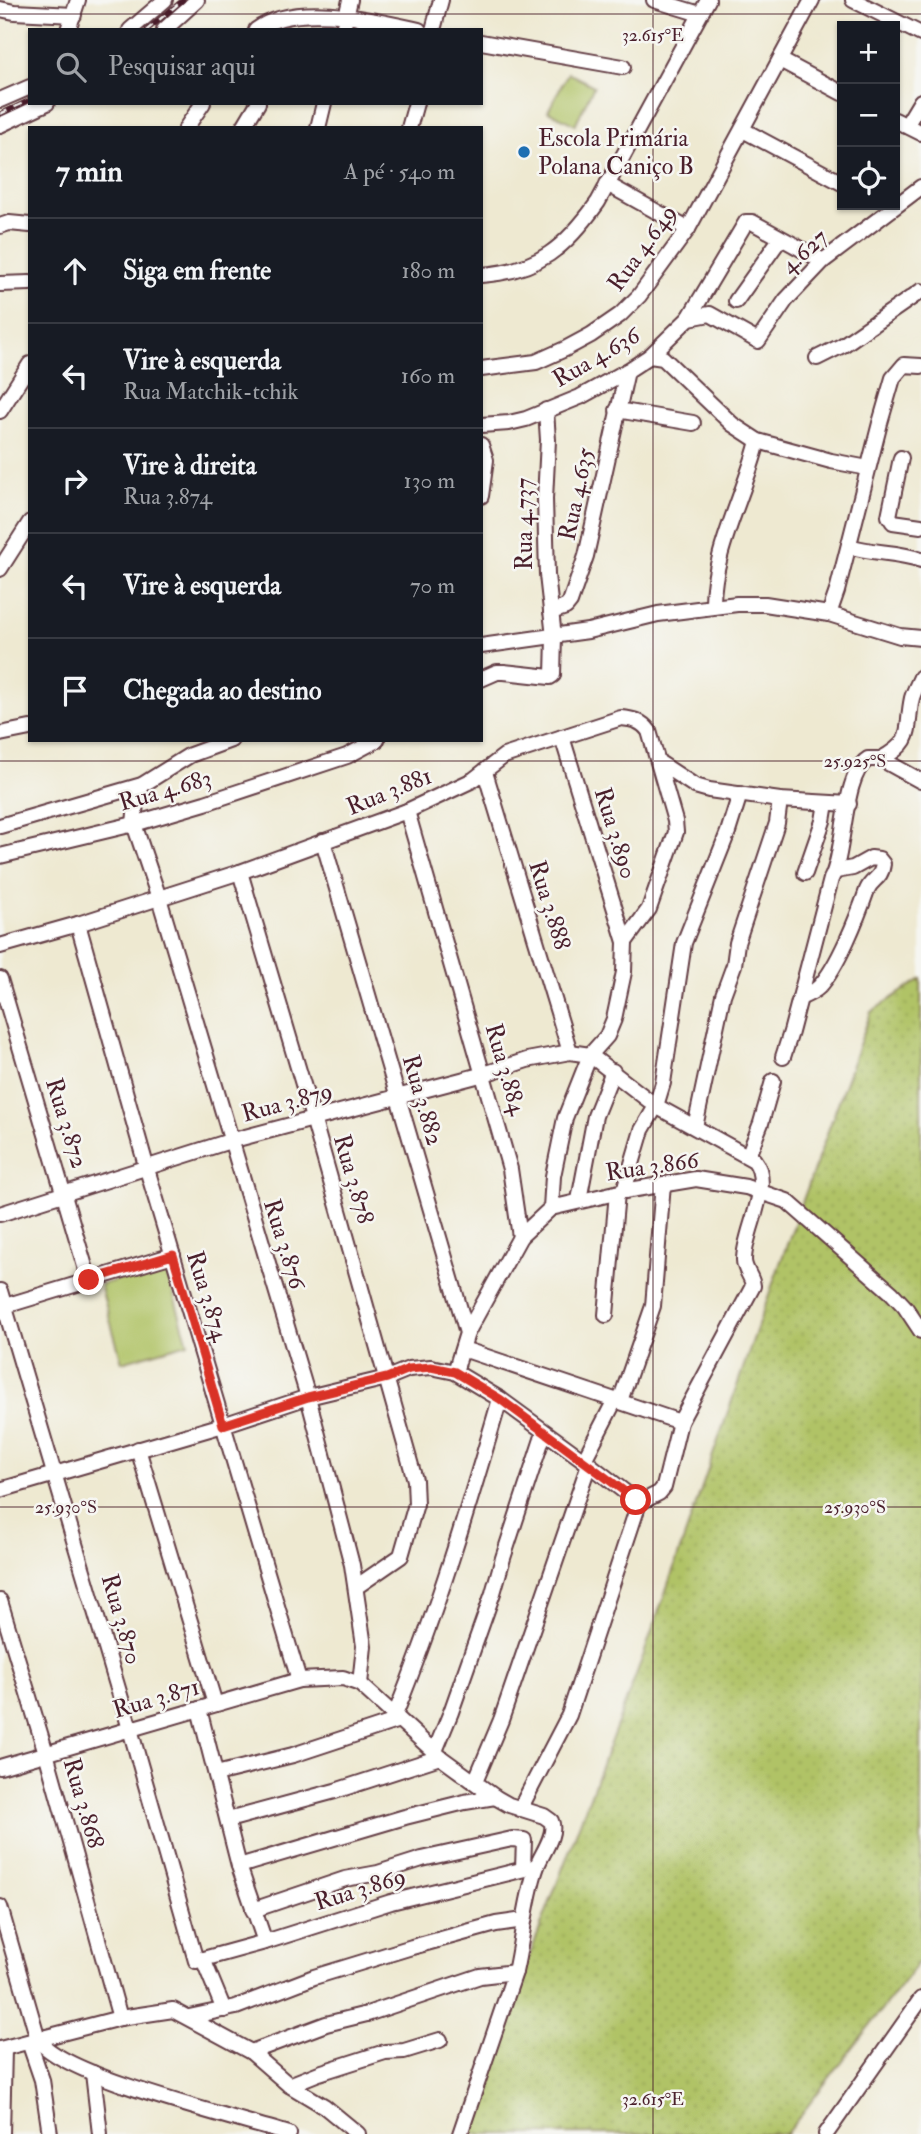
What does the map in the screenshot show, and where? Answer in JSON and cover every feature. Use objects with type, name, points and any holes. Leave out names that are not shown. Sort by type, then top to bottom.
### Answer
[{"type":"street","points":[[69,28],[78,0]]},
{"type":"street","points":[[132,28],[165,0]]},
{"type":"street","points":[[166,28],[197,0]]},
{"type":"street","points":[[434,28],[441,0]]},
{"type":"street","points":[[654,0],[701,14]]},
{"type":"street","points":[[483,275],[528,265],[568,241],[598,202],[708,0]]},
{"type":"street","name":"Rua 4.649","points":[[483,369],[536,362],[591,335],[639,296],[688,229],[812,0]]},
{"type":"street","points":[[853,0],[921,34]]},
{"type":"street","points":[[344,28],[349,7]]},
{"type":"street","points":[[260,28],[277,17],[349,7],[413,28]]},
{"type":"street","points":[[0,9],[74,15]]},
{"type":"street","points":[[483,42],[623,67]]},
{"type":"street","points":[[780,61],[837,90]]},
{"type":"street","points":[[0,100],[28,88]]},
{"type":"street","points":[[921,101],[900,123],[921,133]]},
{"type":"street","points":[[0,125],[43,105]]},
{"type":"street","points":[[187,126],[202,105]]},
{"type":"street","points":[[244,126],[257,105]]},
{"type":"street","points":[[318,126],[324,105]]},
{"type":"street","points":[[410,126],[416,105]]},
{"type":"street","points":[[743,130],[837,180]]},
{"type":"street","points":[[607,184],[688,229]]},
{"type":"street","name":"4.627","points":[[900,200],[921,187]]},
{"type":"street","name":"4.627","points":[[689,318],[710,314],[758,341],[786,300],[823,261],[884,210]]},
{"type":"street","name":"Rua 4.636","points":[[483,425],[509,423],[580,397],[650,356],[689,318],[746,222],[752,222],[780,239]]},
{"type":"street","points":[[0,226],[9,223],[28,225]]},
{"type":"street","points":[[736,300],[780,239],[823,261]]},
{"type":"street","points":[[0,284],[28,283]]},
{"type":"street","points":[[817,358],[843,345],[920,292]]},
{"type":"street","points":[[650,356],[663,358],[732,424],[758,441],[868,468]]},
{"type":"street","points":[[829,614],[893,378],[904,365],[921,366]]},
{"type":"street","points":[[0,411],[28,367]]},
{"type":"street","name":"Rua 4.635","points":[[551,612],[566,607],[570,602],[586,556],[627,371]]},
{"type":"street","name":"Rua 4.737","points":[[483,678],[504,671],[552,677],[554,637],[547,575],[545,499],[548,440],[546,410]]},
{"type":"street","points":[[617,410],[693,423]]},
{"type":"street","points":[[713,606],[717,566],[758,441]]},
{"type":"street","points":[[483,450],[486,460],[483,482]]},
{"type":"street","points":[[901,458],[889,516],[893,522],[921,526]]},
{"type":"street","points":[[0,569],[28,525]]},
{"type":"street","points":[[849,546],[866,552],[898,554],[921,560]]},
{"type":"street","points":[[483,646],[588,631],[658,614],[713,606],[765,604],[829,614],[900,636],[921,638]]},
{"type":"street","points":[[783,1057],[831,879],[836,870],[853,784],[861,765],[868,759],[881,759],[894,752],[906,737],[911,720],[913,695],[921,677]]},
{"type":"street","name":"Rua 3.881","points":[[0,946],[240,872],[407,811],[473,780],[504,757],[621,718],[644,724],[649,731],[675,821],[674,842],[649,909],[625,942]]},
{"type":"street","points":[[0,734],[28,728]]},
{"type":"street","name":"Rua 3.890","points":[[562,737],[625,942]]},
{"type":"street","points":[[190,755],[193,742]]},
{"type":"street","points":[[0,826],[142,785],[190,755],[226,742]]},
{"type":"street","name":"Rua 4.683","points":[[0,856],[134,824],[322,765],[373,742]]},
{"type":"street","points":[[881,759],[921,781]]},
{"type":"street","points":[[660,763],[695,786],[780,800],[849,804]]},
{"type":"street","name":"Rua 3.888","points":[[485,772],[570,1052]]},
{"type":"street","points":[[134,824],[136,803],[142,785]]},
{"type":"street","points":[[606,1315],[620,1192],[642,1130],[656,1106],[663,1083],[684,943],[728,832],[740,794]]},
{"type":"street","points":[[695,1127],[723,995],[734,965],[737,943],[777,823],[780,800]]},
{"type":"street","points":[[805,873],[823,821],[826,803]]},
{"type":"street","name":"Rua 3.884","points":[[407,811],[510,1169],[520,1237]]},
{"type":"street","name":"Rua 3.876","points":[[134,824],[159,898],[308,1397],[356,1587],[364,1646],[360,1684]]},
{"type":"street","name":"Rua 3.882","points":[[323,841],[467,1333]]},
{"type":"street","points":[[800,998],[818,988],[828,975],[852,930],[868,888],[880,876],[883,863],[871,858],[853,868],[836,870]]},
{"type":"street","name":"Rua 3.878","points":[[240,872],[313,1118],[415,1480],[416,1504],[401,1556],[356,1587]]},
{"type":"street","name":"Rua 3.874","points":[[78,923],[147,1169],[299,1679]]},
{"type":"street","points":[[455,1372],[467,1333],[520,1237],[551,1208],[552,1176],[565,1118],[590,1055],[607,1036],[614,1019],[624,972],[625,942]]},
{"type":"street","name":"Rua 3.872","points":[[0,979],[89,1280]]},
{"type":"street","name":"Rua 3.879","points":[[0,1214],[230,1141],[484,1074],[527,1059],[570,1052],[590,1055],[656,1106],[748,1156]]},
{"type":"street","points":[[579,1200],[595,1116],[613,1071]]},
{"type":"street","points":[[520,1809],[569,1715],[639,1503],[659,1493],[664,1487],[680,1422],[753,1286],[744,1260],[751,1222],[761,1191],[762,1175],[760,1167],[748,1156],[773,1081]]},
{"type":"street","name":"Rua 3.866","points":[[551,1208],[579,1200],[696,1179],[761,1191],[787,1201],[841,1247],[892,1293],[921,1331]]},
{"type":"street","points":[[475,1782],[501,1720],[587,1462],[617,1401],[653,1306],[663,1184]]},
{"type":"street","points":[[2,1298],[89,1280],[173,1255]]},
{"type":"street","name":"Rua 3.870","points":[[2,1298],[200,1960],[223,2010]]},
{"type":"street","points":[[463,1349],[680,1422]]},
{"type":"street","points":[[0,1490],[223,1425],[308,1397],[387,1378],[409,1369],[431,1367],[455,1372],[500,1399],[639,1503]]},
{"type":"street","points":[[216,1774],[293,1755],[397,1717],[464,1524],[500,1399]]},
{"type":"street","points":[[437,1754],[489,1606],[544,1433]]},
{"type":"street","points":[[138,1449],[215,1704]]},
{"type":"street","name":"Rua 3.868","points":[[0,1601],[46,1753],[120,2018]]},
{"type":"street","name":"Rua 3.871","points":[[0,1767],[299,1679],[343,1678],[360,1684]]},
{"type":"street","points":[[360,1684],[437,1754],[495,1797],[520,1809],[544,1816],[553,1824],[552,1831],[530,1867]]},
{"type":"street","points":[[199,1709],[239,1866],[265,1942]]},
{"type":"street","points":[[228,1821],[335,1791],[437,1754]]},
{"type":"street","points":[[239,1866],[405,1817],[495,1797]]},
{"type":"street","points":[[253,1910],[345,1879],[378,1873],[422,1859],[512,1839],[524,1840],[530,1867],[521,1947],[460,2134]]},
{"type":"street","name":"Rua 3.869","points":[[200,1960],[391,1902],[530,1867]]},
{"type":"street","points":[[0,1907],[42,2080],[50,2134]]},
{"type":"street","points":[[189,2017],[236,2007],[314,1977],[410,1948],[496,1924],[524,1920]]},
{"type":"street","points":[[251,2052],[326,2024],[367,2014],[456,1983],[491,1974],[514,1972]]},
{"type":"street","points":[[826,2134],[921,1999]]},
{"type":"street","points":[[2,2134],[2,2049],[120,2018],[173,2010],[251,2052],[289,2085],[324,2106],[358,2134]]},
{"type":"street","points":[[33,2040],[58,2058],[122,2084],[289,2134]]},
{"type":"street","points":[[289,2085],[385,2052],[401,2051],[440,2040]]},
{"type":"street","points":[[93,2073],[100,2134]]},
{"type":"green space","points":[[568,73],[594,86],[575,125],[548,111]]},
{"type":"green space","points":[[921,979],[921,1959],[786,2134],[462,2134],[645,1651],[764,1308],[871,1012]]},
{"type":"green space","points":[[165,1266],[188,1343],[122,1362],[100,1285]]},
{"type":"railway","points":[[149,28],[183,0]]},
{"type":"railway","points":[[0,114],[28,101]]},
{"type":"place","name":"Escola Primária Polana Caniço B","points":[[524,152]]},
{"type":"route","points":[[89,1280],[173,1255],[223,1425],[308,1397],[387,1378],[409,1369],[431,1367],[455,1372],[500,1399],[636,1500]]}]
